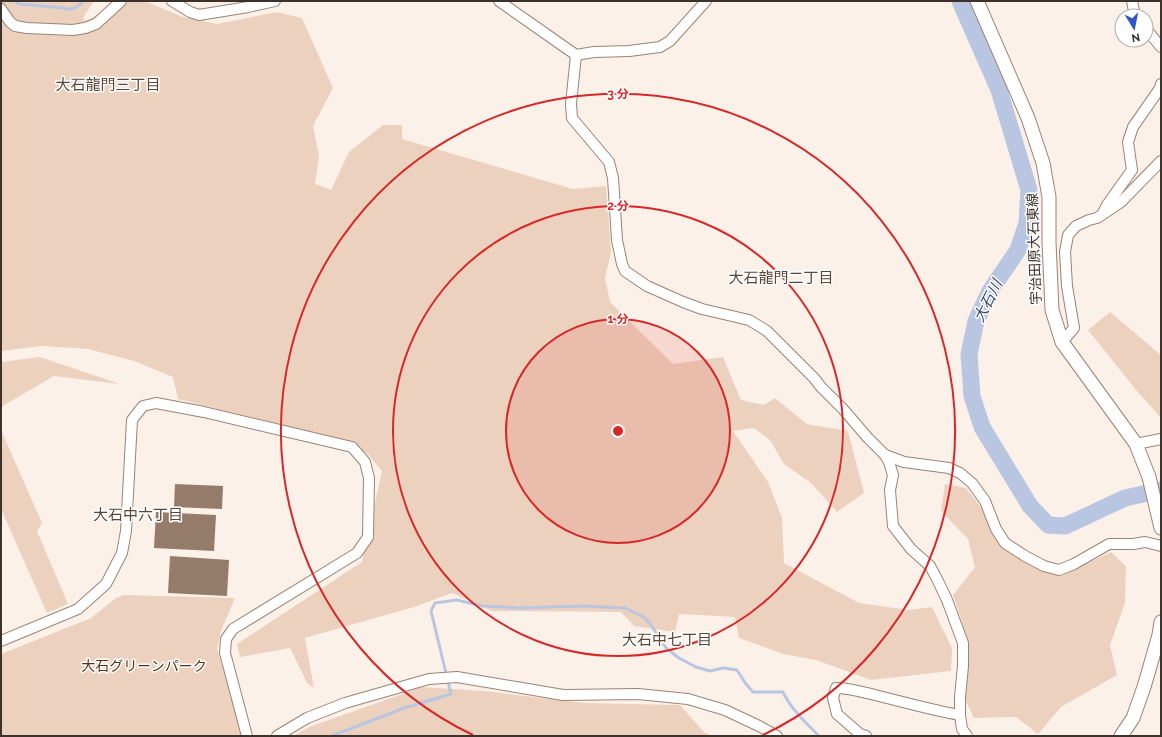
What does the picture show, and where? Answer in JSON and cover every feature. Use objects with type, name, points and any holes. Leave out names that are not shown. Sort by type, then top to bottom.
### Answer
[{"type":"main road","name":"宇治田原大石東線","points":[[978,1],[1028,118],[1043,163],[1049,197],[1052,310],[1062,342],[1136,444],[1149,477],[1161,528]]},
{"type":"main road","points":[[1121,736],[1133,718],[1144,687],[1159,635],[1161,622]]},
{"type":"street","points":[[1,9],[10,22],[15,26],[73,30],[96,24],[121,1]]},
{"type":"street","points":[[172,1],[190,12],[199,15],[276,1]]},
{"type":"street","points":[[499,1],[576,55],[594,52],[629,51],[660,47],[670,41],[706,1]]},
{"type":"street","points":[[1154,39],[1161,47]]},
{"type":"street","points":[[576,55],[571,104],[572,118],[609,162],[613,178],[617,240],[625,271],[647,286],[683,302],[702,309],[748,320],[766,331],[844,409],[868,438],[885,455],[893,475],[890,490],[893,526],[911,550],[930,566],[937,579],[963,643],[964,666],[960,697],[960,715],[962,729],[967,736]]},
{"type":"street","points":[[1102,214],[1132,170],[1128,142],[1133,128],[1160,88],[1161,84]]},
{"type":"street","points":[[1062,342],[1074,328],[1067,286],[1065,252],[1068,235],[1076,226],[1088,220],[1098,218],[1121,202],[1161,161]]},
{"type":"street","points":[[1,641],[78,609],[106,584],[122,552],[126,531],[132,420],[143,406],[156,403],[197,411],[352,447],[365,462],[369,478],[368,537],[357,552],[233,629],[226,639],[225,653],[247,736]]},
{"type":"street","points":[[1136,444],[1161,439]]},
{"type":"street","points":[[885,455],[904,462],[949,468],[960,473],[972,483],[985,501],[996,529],[1006,543],[1025,556],[1044,566],[1059,570],[1074,564],[1109,544],[1133,544],[1145,542],[1161,546]]},
{"type":"street","points":[[277,736],[307,718],[345,702],[429,679],[457,678],[563,695],[638,694],[688,699],[725,710],[777,736]]},
{"type":"street","points":[[866,736],[860,734],[837,714],[833,698],[836,688],[845,688],[890,698],[936,711],[960,715]]},
{"type":"green space","points":[[1,1],[94,1],[83,18],[85,21],[128,1],[145,1],[183,17],[217,24],[277,12],[302,18],[333,88],[313,126],[319,156],[315,184],[331,190],[349,152],[383,125],[402,125],[402,139],[573,189],[606,186],[611,252],[605,278],[610,302],[673,364],[723,357],[741,400],[764,405],[775,398],[807,424],[848,431],[864,493],[837,512],[811,483],[784,464],[770,440],[754,428],[733,431],[768,482],[782,518],[784,563],[859,603],[909,610],[932,607],[952,648],[951,671],[871,680],[816,660],[783,654],[739,638],[735,617],[679,614],[675,632],[634,626],[621,612],[492,611],[452,593],[414,607],[305,638],[314,688],[307,683],[290,648],[240,657],[237,644],[362,562],[382,471],[368,454],[328,436],[178,399],[173,377],[134,361],[88,349],[41,346],[1,351]]},
{"type":"green space","points":[[1110,312],[1161,355],[1161,418],[1137,391],[1088,330]]},
{"type":"green space","points":[[40,357],[120,384],[54,376],[1,407],[1,362]]},
{"type":"green space","points":[[1,430],[42,523],[37,531],[68,604],[47,613],[1,509]]},
{"type":"green space","points":[[945,484],[966,488],[982,509],[997,539],[1017,558],[1061,576],[1111,552],[1126,566],[1125,603],[1110,645],[1117,675],[1061,707],[1038,734],[1016,717],[974,718],[964,697],[968,641],[953,595],[975,567],[968,539],[941,511]]},
{"type":"green space","name":"大石グリーンパーク","points":[[124,595],[235,598],[221,631],[217,649],[243,736],[1,736],[1,654],[91,618],[116,598]]},
{"type":"green space","points":[[422,687],[484,691],[584,703],[680,705],[705,733],[713,736],[294,736],[309,727]]},
{"type":"building","points":[[175,484],[223,486],[222,509],[174,507]]},
{"type":"building","points":[[156,512],[216,515],[214,551],[154,548]]},
{"type":"building","points":[[170,556],[229,560],[227,596],[168,593]]},
{"type":"waterway","points":[[16,1],[19,4],[67,9],[77,7],[83,1]]},
{"type":"waterway","name":"大石川","points":[[960,1],[999,90],[1029,190],[1027,223],[1018,250],[990,291],[976,321],[969,354],[972,396],[982,427],[1030,506],[1048,525],[1065,526],[1125,498],[1161,490]]},
{"type":"waterway","points":[[332,736],[404,708],[451,694],[431,611],[435,603],[457,600],[482,606],[520,608],[583,606],[625,608],[644,617],[666,648],[679,658],[696,667],[710,671],[723,668],[737,670],[753,692],[783,692],[794,710],[819,736]]},
{"type":"district","name":"大石龍門三丁目","points":[[108,85]]},
{"type":"district","name":"大石龍門二丁目","points":[[781,278]]},
{"type":"district","name":"大石中六丁目","points":[[138,515]]},
{"type":"district","name":"大石中七丁目","points":[[667,640]]}]
